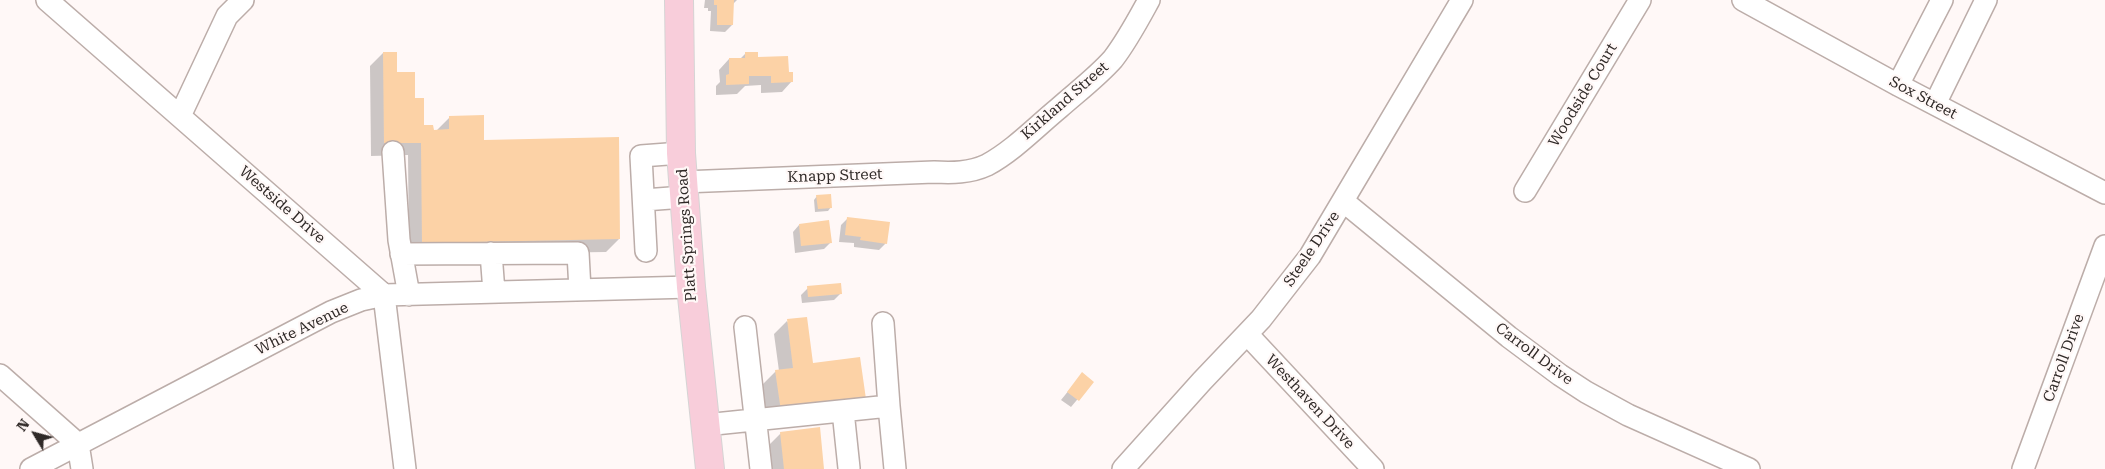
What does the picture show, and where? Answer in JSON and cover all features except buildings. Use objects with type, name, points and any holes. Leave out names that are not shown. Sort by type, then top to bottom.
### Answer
[{"type":"main road","name":"Platt Springs Road","points":[[678,0],[681,152],[691,287],[710,469]]},
{"type":"street","name":"Westside Drive","points":[[47,0],[384,295]]},
{"type":"street","points":[[180,116],[227,16],[243,0]]},
{"type":"street","name":"Kirkland Street","points":[[985,166],[1028,134],[1102,70],[1122,47],[1149,0]]},
{"type":"street","name":"Steele Drive","points":[[1123,469],[1247,334],[1310,256],[1462,0]]},
{"type":"street","name":"Woodside Court","points":[[1525,191],[1640,0]]},
{"type":"street","name":"Sox Street","points":[[1743,0],[1898,85],[2105,193]]},
{"type":"street","points":[[1898,85],[1942,0]]},
{"type":"street","points":[[1935,104],[1986,0]]},
{"type":"street","points":[[393,152],[402,254],[409,294]]},
{"type":"street","points":[[646,251],[642,156],[681,152]]},
{"type":"street","name":"Knapp Street","points":[[644,200],[684,189],[934,172],[966,172],[985,166]]},
{"type":"street","name":"Carroll Drive","points":[[1343,202],[1509,337],[1560,375],[1586,392],[1628,414],[1749,469]]},
{"type":"street","name":"Carroll Drive","points":[[2023,469],[2105,246]]},
{"type":"street","points":[[491,253],[494,292]]},
{"type":"street","points":[[402,254],[578,253],[580,290]]},
{"type":"street","name":"White Avenue","points":[[31,469],[331,312],[361,300],[384,295],[409,294],[691,287]]},
{"type":"street","points":[[384,295],[405,469]]},
{"type":"street","points":[[883,323],[895,469]]},
{"type":"street","points":[[746,327],[761,469]]},
{"type":"street","name":"Westhaven Drive","points":[[1247,334],[1373,469]]},
{"type":"street","points":[[0,375],[78,444],[82,469]]},
{"type":"street","points":[[705,425],[889,406]]},
{"type":"street","points":[[842,411],[849,468]]}]
